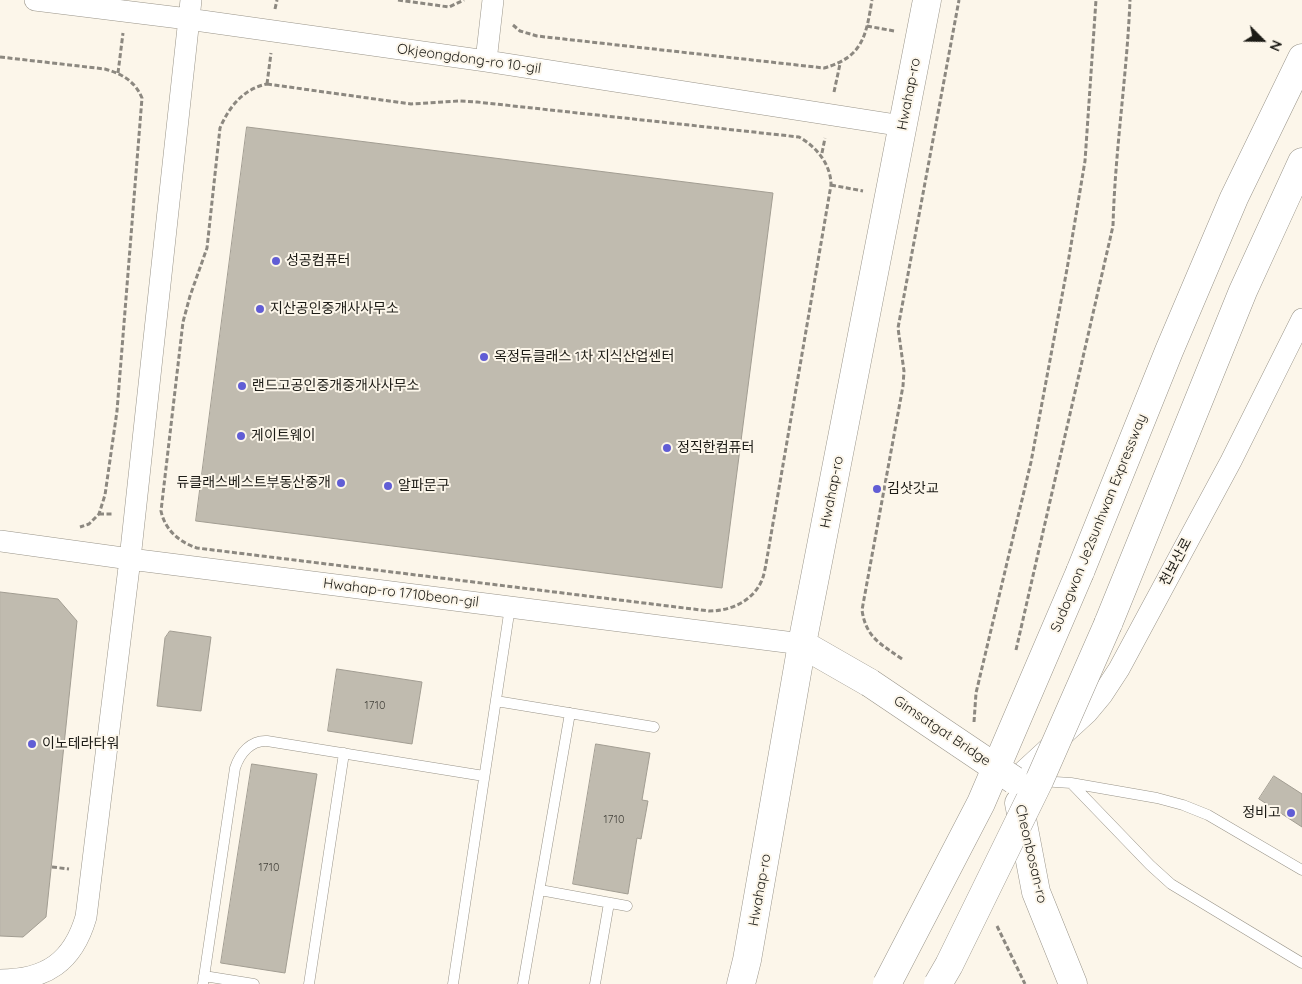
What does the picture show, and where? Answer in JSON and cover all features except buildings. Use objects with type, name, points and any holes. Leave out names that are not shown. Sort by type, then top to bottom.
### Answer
[{"type":"main road","name":"Hwahap-ro","points":[[741,984],[747,960],[802,644],[927,0]]},
{"type":"main road","name":"Sudogwon Je2sunhwan Expressway","points":[[887,984],[981,803],[1080,572],[1169,351],[1234,198],[1302,58]]},
{"type":"main road","points":[[938,984],[1040,779],[1108,624],[1243,291],[1302,162]]},
{"type":"main road","name":"Gimsatgat Bridge","points":[[802,644],[870,683],[1014,780]]},
{"type":"main road","name":"Cheonbosan-ro","points":[[1014,780],[1036,892],[1072,984]]},
{"type":"street","name":"Okjeongdong-ro 10-gil","points":[[35,0],[190,10],[486,61],[903,126]]},
{"type":"street","points":[[486,61],[494,0]]},
{"type":"street","points":[[0,980],[41,973],[55,967],[71,950],[81,934],[86,917],[130,559],[190,10]]},
{"type":"street","name":"천보산로","points":[[1014,780],[1087,713],[1102,695],[1119,669],[1231,461],[1302,319]]},
{"type":"street","name":"Hwahap-ro 1710beon-gil","points":[[0,540],[130,559],[802,644]]},
{"type":"lane","points":[[452,984],[510,607]]},
{"type":"lane","points":[[496,701],[654,727]]},
{"type":"lane","points":[[523,984],[570,713]]},
{"type":"lane","points":[[254,984],[203,980],[235,768],[244,750],[260,741],[484,776]]},
{"type":"lane","points":[[309,984],[344,753]]},
{"type":"lane","points":[[1014,780],[1071,783],[1157,798],[1183,805],[1208,816],[1302,870]]},
{"type":"lane","points":[[1071,783],[1150,865],[1171,884],[1302,963]]},
{"type":"lane","points":[[540,890],[626,906]]},
{"type":"lane","points":[[595,984],[609,903]]},
{"type":"path","points":[[398,0],[449,7],[464,0]]},
{"type":"path","points":[[513,22],[513,25],[520,32],[537,36],[824,68],[840,64],[854,53],[866,33],[872,0]]},
{"type":"path","points":[[902,660],[870,636],[863,622],[862,610],[903,386],[904,371],[898,328],[959,0]]},
{"type":"path","points":[[974,723],[976,693],[1031,462],[1067,269],[1085,161],[1096,0]]},
{"type":"path","points":[[1015,653],[1113,226],[1114,180],[1130,0]]},
{"type":"path","points":[[0,57],[118,72],[137,87],[142,98],[117,411],[104,495],[99,514],[89,524],[77,529]]},
{"type":"path","points":[[267,84],[411,104],[465,101],[799,138],[810,143],[830,171],[831,185],[766,564],[763,579],[755,592],[735,607],[722,611],[709,611],[197,548],[184,544],[174,535],[163,522],[162,501],[184,322],[190,296],[207,248],[220,128],[239,98],[256,86],[267,84]]},
{"type":"path","points":[[995,924],[1025,984]]},
{"type":"place","name":"성공컴퓨터","points":[[276,261]]},
{"type":"place","name":"지산공인중개사사무소","points":[[260,309]]},
{"type":"place","name":"옥정듀클래스 1차 지식산업센터","points":[[484,357]]},
{"type":"place","name":"랜드고공인중개중개사사무소","points":[[242,386]]},
{"type":"place","name":"게이트웨이","points":[[241,436]]},
{"type":"place","name":"정직한컴퓨터","points":[[667,448]]},
{"type":"place","name":"듀클래스베스트부동산중개","points":[[341,483]]},
{"type":"place","name":"알파문구","points":[[388,486]]},
{"type":"place","name":"김삿갓교","points":[[877,489]]},
{"type":"place","name":"이노테라타워","points":[[32,744]]},
{"type":"place","name":"정비고","points":[[1291,813]]}]
